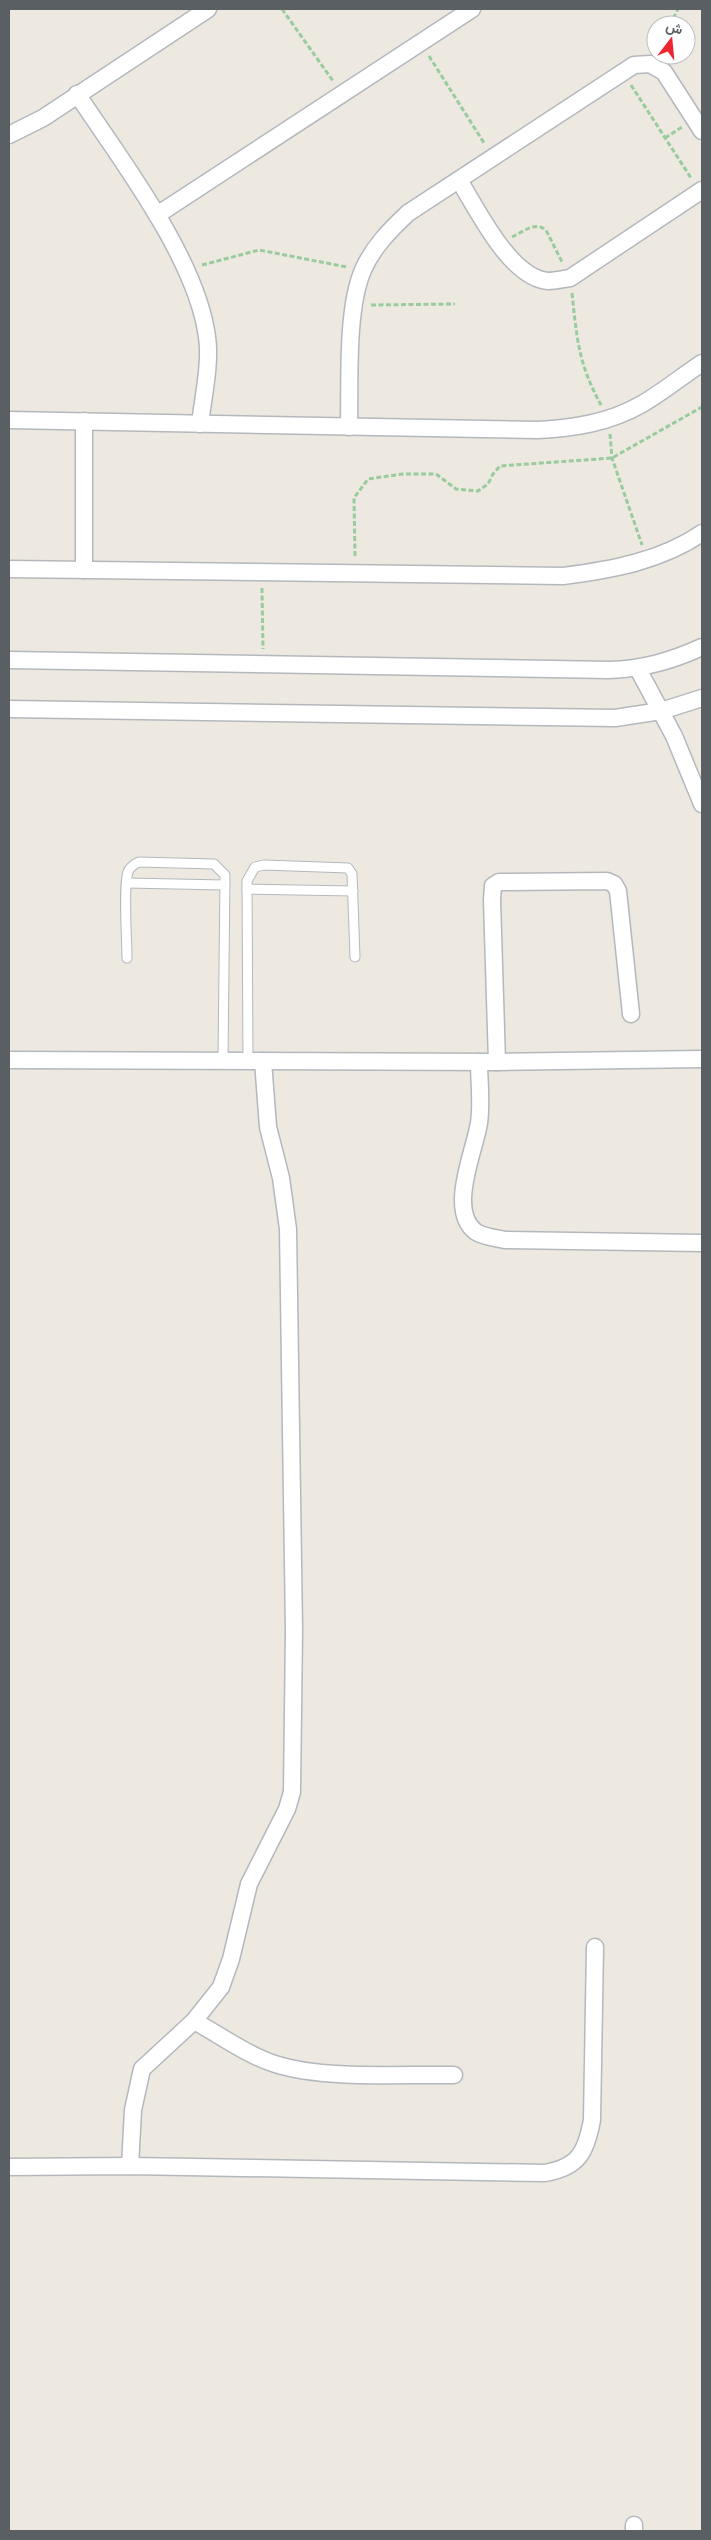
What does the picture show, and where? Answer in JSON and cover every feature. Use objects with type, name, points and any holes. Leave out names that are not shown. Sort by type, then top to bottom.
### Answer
[{"type":"street","points":[[9,135],[43,118],[208,9]]},
{"type":"street","points":[[157,215],[472,9]]},
{"type":"street","points":[[348,426],[353,305],[362,270],[382,239],[408,213],[634,65],[650,64],[664,72],[702,131]]},
{"type":"street","points":[[77,94],[157,215],[186,270],[200,302],[208,338],[200,424]]},
{"type":"street","points":[[459,180],[500,243],[524,273],[547,281],[570,278],[701,191]]},
{"type":"street","points":[[9,420],[538,430],[574,428],[609,420],[641,405],[702,363]]},
{"type":"street","points":[[84,421],[84,570]]},
{"type":"street","points":[[9,569],[563,576],[606,571],[647,560],[702,533]]},
{"type":"street","points":[[9,660],[573,670],[638,669],[672,660],[702,647]]},
{"type":"street","points":[[638,669],[661,711],[702,804]]},
{"type":"street","points":[[9,709],[615,718],[661,711],[702,698]]},
{"type":"street","points":[[497,1062],[492,900],[494,886],[499,882],[607,881],[614,884],[618,891],[631,1014]]},
{"type":"street","points":[[9,1060],[497,1062],[702,1059]]},
{"type":"street","points":[[130,2166],[134,2110],[142,2069],[194,2021],[221,1987],[231,1959],[249,1884],[287,1809],[292,1792],[294,1766],[288,1229],[281,1178],[268,1127],[256,1061]]},
{"type":"street","points":[[479,1062],[479,1122],[467,1165],[464,1206],[468,1225],[477,1233],[505,1240],[702,1243]]},
{"type":"street","points":[[9,2167],[130,2166],[545,2173],[564,2170],[578,2159],[588,2143],[592,2120],[595,1948]]},
{"type":"street","points":[[194,2021],[274,2064],[295,2069],[320,2072],[454,2075]]},
{"type":"lane","points":[[127,958],[128,870],[139,862],[214,864],[222,870],[224,885],[223,1061]]},
{"type":"lane","points":[[256,1061],[247,890],[250,872],[264,865],[341,866],[351,871],[355,957]]},
{"type":"lane","points":[[127,883],[224,885]]},
{"type":"lane","points":[[247,890],[353,891]]},
{"type":"path","points":[[282,9],[342,94]]},
{"type":"path","points":[[420,42],[493,157]]},
{"type":"path","points":[[623,72],[701,191]]},
{"type":"path","points":[[500,243],[535,225],[542,226],[546,230],[570,278],[580,359],[588,380],[609,420],[612,458],[647,560]]},
{"type":"path","points":[[186,270],[259,250],[362,270]]},
{"type":"path","points":[[353,305],[455,304]]},
{"type":"path","points":[[356,574],[354,498],[368,479],[403,474],[436,474],[456,489],[478,491],[488,484],[492,474],[500,466],[612,458],[702,407]]},
{"type":"path","points":[[262,572],[263,664]]}]
